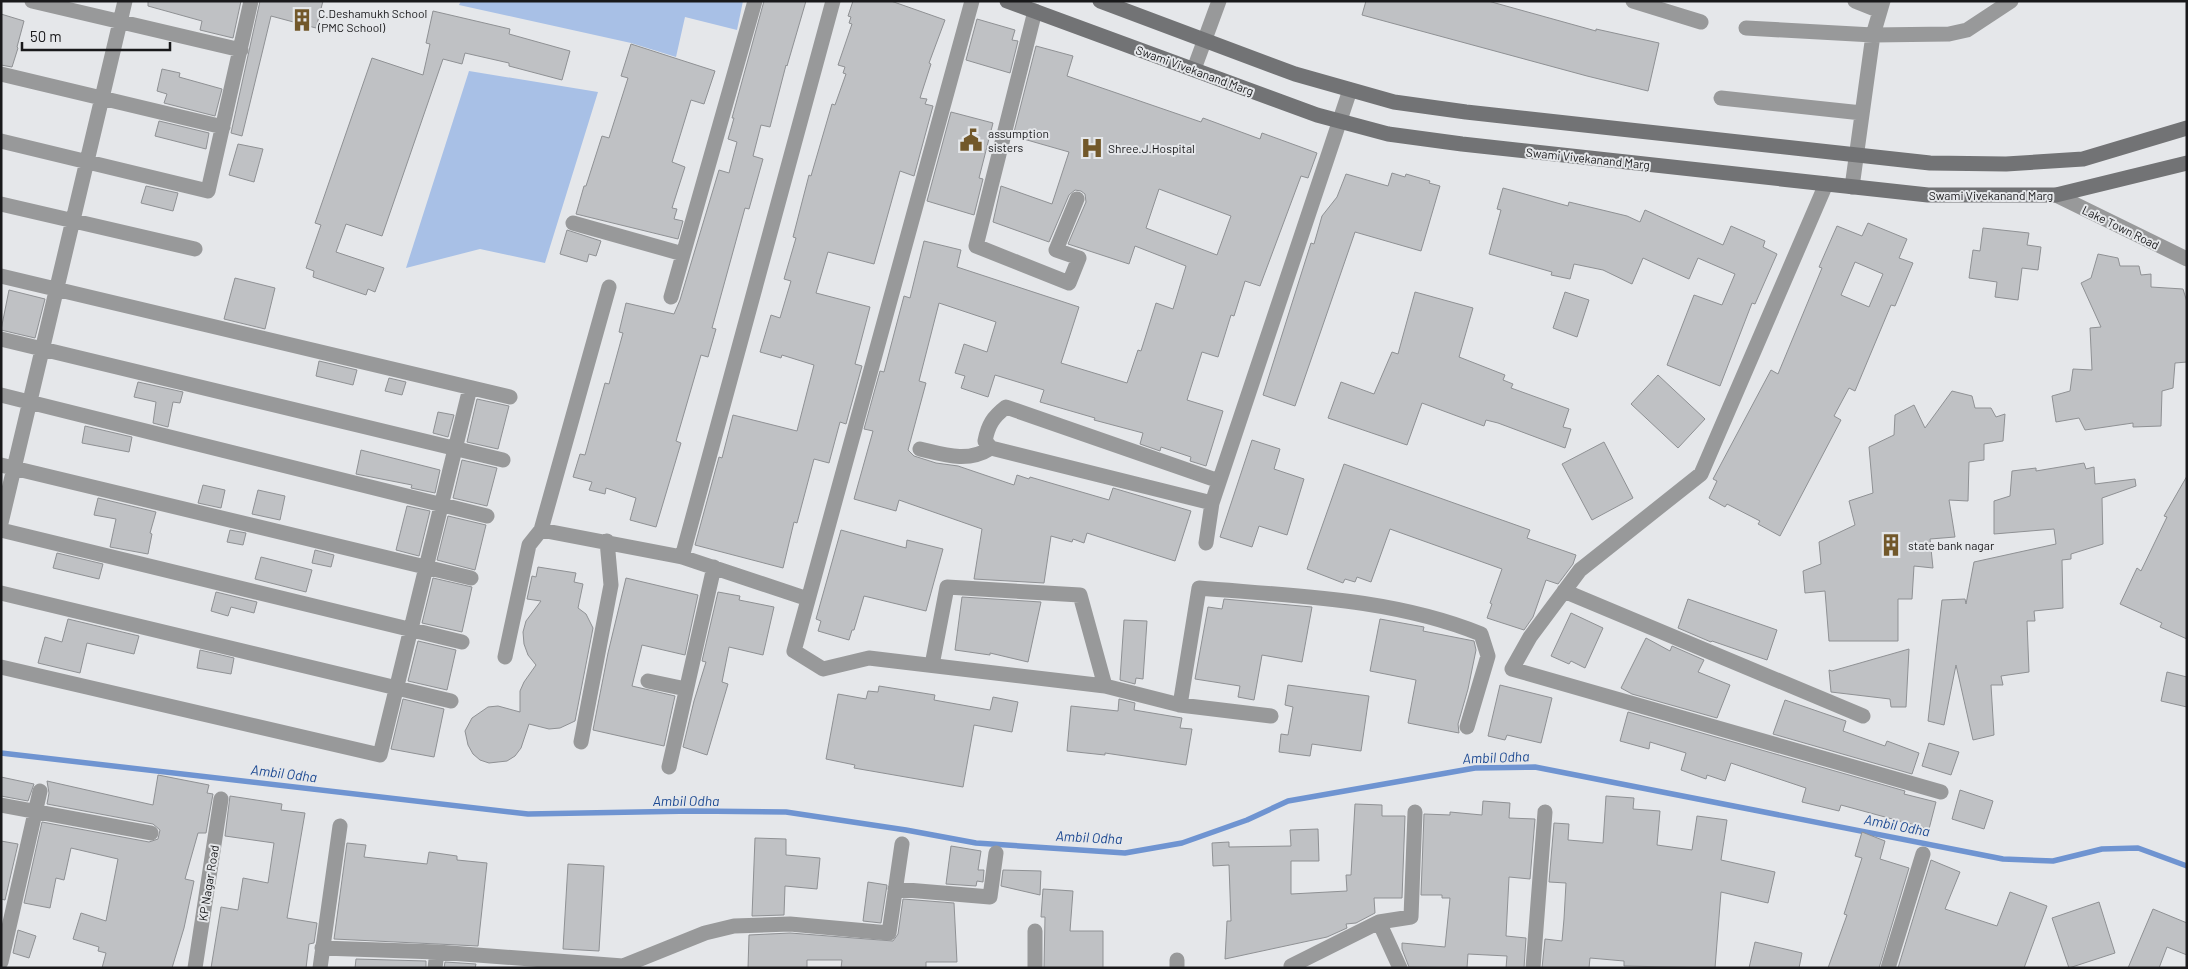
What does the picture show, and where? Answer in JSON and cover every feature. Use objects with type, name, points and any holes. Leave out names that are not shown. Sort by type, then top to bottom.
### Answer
[{"type":"main road","name":"Swami Vivekanand Marg","points":[[1007,1],[1317,115],[1388,134],[1462,144],[1928,195],[2056,195],[2187,163]]},
{"type":"main road","points":[[1100,1],[1295,74],[1394,102],[1466,112],[1930,163],[2006,164],[2083,160],[2187,128]]},
{"type":"street","points":[[32,1],[240,50]]},
{"type":"street","points":[[1,523],[8,467],[30,402],[126,1]]},
{"type":"street","points":[[1,141],[208,191],[252,1]]},
{"type":"street","points":[[671,297],[756,1]]},
{"type":"street","points":[[682,557],[832,1]]},
{"type":"street","points":[[972,1],[794,651],[823,669],[869,658],[1105,686],[1180,705],[1271,716]]},
{"type":"street","points":[[1194,69],[1203,40],[1219,1]]},
{"type":"street","points":[[1633,1],[1701,22]]},
{"type":"street","points":[[1852,187],[1873,35],[1882,6],[1855,1]]},
{"type":"street","points":[[1746,28],[1873,35],[1956,33],[1967,30],[2011,1]]},
{"type":"street","points":[[1035,11],[976,246],[1069,283],[1079,258],[1056,250],[1076,199]]},
{"type":"street","points":[[1,74],[223,126]]},
{"type":"street","points":[[1206,543],[1212,503],[1350,90]]},
{"type":"street","points":[[1721,98],[1862,113]]},
{"type":"street","points":[[1826,184],[1702,474],[1580,570],[1530,637],[1512,669],[1941,792]]},
{"type":"street","name":"Lake Town Road","points":[[2056,195],[2187,258]]},
{"type":"street","points":[[1,204],[195,249]]},
{"type":"street","points":[[572,223],[683,254]]},
{"type":"street","points":[[1,276],[510,397]]},
{"type":"street","points":[[505,657],[529,545],[541,530],[609,287]]},
{"type":"street","points":[[1,339],[503,460]]},
{"type":"street","points":[[1,667],[380,755],[470,388]]},
{"type":"street","points":[[1,395],[487,516]]},
{"type":"street","points":[[1212,503],[991,448],[985,441],[987,427],[995,415],[1006,407],[1219,481]]},
{"type":"street","points":[[920,449],[967,458],[981,455],[991,448]]},
{"type":"street","points":[[8,467],[471,578]]},
{"type":"street","points":[[1,530],[462,642]]},
{"type":"street","points":[[541,530],[682,557],[808,599]]},
{"type":"street","points":[[581,742],[611,585],[608,542]]},
{"type":"street","points":[[669,767],[714,567]]},
{"type":"street","points":[[932,665],[947,587],[1080,594],[1105,686]]},
{"type":"street","points":[[1180,705],[1199,588],[1364,603],[1458,625],[1481,634],[1488,656],[1467,727]]},
{"type":"street","points":[[1564,591],[1863,716]]},
{"type":"street","points":[[1,593],[451,701]]},
{"type":"street","points":[[648,680],[686,689]]},
{"type":"street","points":[[1,962],[40,790]]},
{"type":"street","name":"KP Nagar Road","points":[[195,968],[221,799]]},
{"type":"street","points":[[1,805],[151,833]]},
{"type":"street","points":[[1291,966],[1379,922],[1411,918],[1415,812]]},
{"type":"street","points":[[1533,968],[1544,812]]},
{"type":"street","points":[[320,968],[340,826]]},
{"type":"street","points":[[322,948],[437,952],[623,966],[704,932],[734,926],[790,924],[889,933],[902,844]]},
{"type":"street","points":[[895,889],[990,897],[996,853]]},
{"type":"street","points":[[1888,968],[1923,854]]},
{"type":"street","points":[[1379,922],[1400,968]]},
{"type":"street","points":[[1035,931],[1035,968]]},
{"type":"street","points":[[435,968],[437,952]]},
{"type":"shaded area","points":[[461,1],[743,1],[737,30],[685,17],[676,57],[631,43],[459,5]]},
{"type":"shaded area","points":[[469,71],[598,92],[545,263],[480,249],[406,268]]},
{"type":"building","points":[[148,1],[241,1],[233,38],[200,30],[202,21],[148,6]]},
{"type":"building","points":[[260,1],[323,1],[316,28],[271,16],[242,136],[231,133]]},
{"type":"building","points":[[764,1],[806,1],[786,65],[770,127],[761,125],[753,156],[763,159],[749,209],[745,208],[712,328],[716,329],[708,357],[701,355],[676,441],[681,443],[656,527],[630,520],[636,498],[606,488],[605,494],[589,490],[592,482],[573,477],[580,454],[585,455],[605,383],[609,384],[623,333],[619,332],[626,303],[674,314],[680,300],[719,170],[729,173],[737,142],[728,139],[734,118],[732,118]]},
{"type":"building","points":[[853,1],[891,1],[945,20],[929,63],[931,64],[920,98],[927,99],[925,104],[933,106],[914,176],[900,171],[874,264],[828,252],[816,293],[870,307],[855,364],[862,366],[846,424],[840,422],[829,463],[814,459],[797,523],[794,522],[783,568],[695,545],[719,457],[722,458],[733,415],[797,431],[814,365],[782,355],[781,358],[760,352],[771,315],[780,318],[791,281],[784,279],[796,238],[793,237],[809,175],[811,176],[832,104],[835,105],[846,74],[843,73],[845,67],[838,65],[852,24],[849,23],[851,17],[848,16]]},
{"type":"building","points":[[1366,1],[1488,1],[1596,31],[1596,29],[1659,43],[1648,91],[1362,15]]},
{"type":"building","points":[[433,11],[510,29],[509,34],[570,51],[562,80],[509,66],[509,63],[465,53],[462,64],[443,59],[382,236],[346,224],[336,252],[384,268],[375,292],[368,289],[366,295],[313,277],[314,271],[306,268],[321,225],[315,223],[372,58],[423,75],[430,44],[426,43]]},
{"type":"building","points":[[1,14],[24,21],[12,67],[1,65]]},
{"type":"building","points":[[977,19],[1015,30],[1012,40],[1018,41],[1010,73],[966,60]]},
{"type":"building","points":[[631,44],[715,71],[704,104],[691,100],[672,162],[685,167],[672,208],[677,209],[674,219],[683,221],[678,239],[576,214],[602,136],[609,138],[628,78],[621,76]]},
{"type":"building","points":[[1036,46],[1073,56],[1067,76],[1201,122],[1203,118],[1260,139],[1262,133],[1317,153],[1308,178],[1301,176],[1260,286],[1245,281],[1234,316],[1231,315],[1218,357],[1202,352],[1187,400],[1223,411],[1206,466],[1190,461],[1191,457],[1161,447],[1160,451],[1140,444],[1143,433],[1094,420],[1095,418],[1040,402],[1044,390],[995,375],[988,397],[961,388],[965,376],[955,373],[964,344],[987,352],[996,322],[939,303],[919,381],[926,383],[908,450],[914,456],[936,463],[958,466],[1014,485],[1017,475],[1029,479],[1030,477],[1109,500],[1113,488],[1191,511],[1175,561],[1087,533],[1084,543],[1073,539],[1072,542],[1051,536],[1044,583],[974,579],[982,529],[899,500],[896,511],[854,499],[873,431],[864,429],[880,371],[884,372],[904,296],[910,298],[924,241],[961,250],[957,267],[1079,307],[1061,363],[1127,383],[1138,350],[1141,351],[1156,303],[1173,309],[1186,266],[1135,246],[1129,264],[1068,244],[1086,202],[1085,194],[1081,191],[1075,190],[1069,195],[1049,242],[993,222],[1001,186],[1052,204],[1069,152],[1013,136]],"holes":[[[1159,189],[1231,216],[1217,255],[1146,228]]]},
{"type":"building","points":[[162,69],[180,73],[179,77],[222,89],[215,116],[164,103],[167,94],[157,91]]},
{"type":"building","points":[[951,112],[993,123],[979,178],[983,179],[974,215],[927,201]]},
{"type":"building","points":[[159,121],[209,133],[206,149],[155,136]]},
{"type":"building","points":[[238,144],[263,149],[254,182],[229,175]]},
{"type":"building","points":[[1392,173],[1405,177],[1406,174],[1440,186],[1421,251],[1355,232],[1295,406],[1263,395],[1311,243],[1314,244],[1322,216],[1337,197],[1346,174],[1388,186]]},
{"type":"building","points":[[146,186],[178,193],[173,211],[141,203]]},
{"type":"building","points":[[1503,188],[1568,206],[1569,202],[1627,216],[1640,222],[1645,210],[1723,245],[1731,226],[1765,241],[1763,247],[1777,254],[1755,304],[1752,303],[1720,386],[1667,365],[1694,295],[1722,305],[1735,274],[1698,258],[1689,279],[1643,258],[1632,284],[1603,270],[1574,264],[1570,279],[1551,275],[1552,272],[1489,254],[1501,210],[1497,209]]},
{"type":"building","points":[[1868,223],[1907,239],[1899,258],[1913,263],[1895,306],[1891,305],[1855,391],[1849,388],[1834,416],[1841,420],[1780,536],[1758,524],[1760,521],[1727,504],[1725,507],[1709,498],[1717,481],[1713,479],[1771,370],[1778,374],[1822,268],[1819,267],[1837,226],[1862,236]],"holes":[[[1855,262],[1883,274],[1869,307],[1841,295]]]},
{"type":"building","points":[[1983,228],[2029,233],[2027,245],[2041,247],[2038,270],[2022,268],[2018,300],[1995,297],[1997,282],[1969,278],[1973,250],[1980,251]]},
{"type":"building","points":[[567,230],[601,241],[596,256],[589,254],[587,262],[560,254]]},
{"type":"building","points":[[2098,254],[2118,258],[2120,266],[2139,266],[2141,275],[2151,274],[2151,287],[2183,289],[2187,302],[2187,362],[2175,363],[2173,388],[2162,391],[2161,426],[2133,427],[2133,423],[2085,430],[2079,418],[2056,422],[2052,396],[2070,391],[2073,369],[2092,370],[2090,328],[2101,327],[2081,283],[2091,278]]},
{"type":"building","points":[[235,278],[275,288],[265,329],[224,319]]},
{"type":"building","points":[[9,290],[45,299],[35,338],[1,330]]},
{"type":"building","points":[[1415,292],[1473,308],[1459,357],[1505,375],[1503,380],[1513,384],[1511,388],[1569,409],[1563,427],[1571,429],[1565,448],[1498,423],[1486,420],[1484,426],[1422,403],[1407,445],[1328,418],[1341,382],[1374,394],[1392,352],[1398,354]]},
{"type":"building","points":[[1565,292],[1589,300],[1577,337],[1553,328]]},
{"type":"building","points":[[319,361],[357,370],[353,385],[316,376]]},
{"type":"building","points":[[1658,375],[1705,419],[1678,448],[1631,404]]},
{"type":"building","points":[[389,378],[406,382],[402,395],[385,391]]},
{"type":"building","points":[[138,382],[183,392],[180,403],[173,402],[168,427],[153,423],[156,402],[134,397]]},
{"type":"building","name":"state bank nagar","points":[[1952,391],[1972,396],[1975,408],[1991,408],[1996,417],[2005,414],[2003,441],[1984,444],[1984,460],[1969,462],[1968,501],[1949,500],[1955,537],[1930,539],[1933,568],[1914,566],[1912,599],[1898,599],[1898,641],[1829,641],[1825,591],[1805,593],[1803,571],[1821,564],[1819,542],[1855,525],[1849,501],[1873,493],[1869,447],[1894,435],[1895,415],[1914,405],[1925,428]]},
{"type":"building","points":[[477,399],[509,406],[498,449],[467,442]]},
{"type":"building","points":[[438,412],[454,415],[448,437],[433,433]]},
{"type":"building","points":[[85,426],[132,437],[129,452],[82,443]]},
{"type":"building","points":[[1252,440],[1280,449],[1274,469],[1304,479],[1287,535],[1259,526],[1252,547],[1220,537]]},
{"type":"building","points":[[1604,442],[1633,498],[1592,520],[1562,464]]},
{"type":"building","points":[[361,450],[440,470],[435,493],[411,488],[412,485],[356,474]]},
{"type":"building","points":[[462,460],[497,468],[487,506],[453,498]]},
{"type":"building","points":[[2084,463],[2086,469],[2094,467],[2095,484],[2135,479],[2136,486],[2102,498],[2103,544],[2071,554],[2071,559],[2062,560],[2063,608],[2034,611],[2035,621],[2027,621],[2029,672],[2001,676],[2003,685],[1991,685],[1994,735],[1973,740],[1956,665],[1944,725],[1928,721],[1942,600],[1965,599],[1966,604],[1974,562],[2056,544],[2054,529],[1994,534],[1994,501],[2010,496],[2012,471],[2036,468],[2036,471]]},
{"type":"building","points":[[1344,464],[1530,530],[1527,538],[1576,555],[1573,564],[1558,584],[1546,580],[1533,617],[1524,630],[1487,618],[1492,604],[1490,603],[1502,569],[1390,529],[1371,582],[1357,577],[1355,582],[1345,579],[1343,583],[1307,569]]},
{"type":"building","points":[[2187,476],[2187,639],[2160,627],[2162,623],[2120,604],[2137,568],[2141,571],[2167,517],[2164,516]]},
{"type":"building","points":[[203,485],[225,490],[221,508],[198,503]]},
{"type":"building","points":[[258,490],[285,496],[280,520],[252,514]]},
{"type":"building","points":[[98,498],[156,512],[150,533],[152,534],[148,554],[110,547],[116,519],[94,515]]},
{"type":"building","points":[[407,506],[430,511],[419,556],[396,550]]},
{"type":"building","points":[[448,516],[486,525],[475,570],[437,560]]},
{"type":"building","points":[[230,530],[246,533],[243,545],[227,542]]},
{"type":"building","points":[[841,530],[906,548],[907,540],[943,549],[926,611],[864,596],[854,630],[852,630],[849,640],[818,631],[821,621],[816,619]]},
{"type":"building","points":[[315,550],[334,555],[331,567],[312,563]]},
{"type":"building","points":[[57,553],[103,564],[99,579],[53,568]]},
{"type":"building","points":[[261,557],[312,570],[306,592],[255,579]]},
{"type":"building","points":[[538,567],[576,573],[574,582],[583,584],[578,608],[586,614],[593,628],[575,721],[560,728],[549,729],[529,724],[521,748],[515,756],[507,761],[489,763],[480,760],[473,754],[468,745],[465,731],[472,718],[488,707],[498,706],[520,712],[520,691],[536,665],[528,655],[524,644],[523,632],[526,621],[541,601],[527,599],[532,576],[536,577]]},
{"type":"building","points":[[433,578],[472,587],[462,632],[422,623]]},
{"type":"building","points":[[626,578],[698,595],[685,655],[642,645],[632,686],[675,696],[664,746],[593,730],[608,653]]},
{"type":"building","points":[[216,592],[257,602],[254,613],[231,607],[228,616],[211,611]]},
{"type":"building","points":[[718,592],[740,596],[739,600],[774,607],[763,655],[729,647],[722,682],[728,684],[707,755],[683,747],[706,662],[702,661]]},
{"type":"building","points":[[962,597],[1041,602],[1028,662],[990,653],[990,655],[955,650]]},
{"type":"building","points":[[1224,599],[1312,607],[1302,662],[1262,655],[1254,700],[1238,697],[1240,686],[1195,679],[1208,607],[1222,609]]},
{"type":"building","points":[[1688,599],[1777,630],[1767,660],[1711,642],[1678,628]]},
{"type":"building","points":[[1571,613],[1603,628],[1585,668],[1571,661],[1569,664],[1551,656]]},
{"type":"building","points":[[68,619],[139,636],[134,654],[87,643],[80,673],[38,663],[45,637],[62,642]]},
{"type":"building","points":[[1380,619],[1424,627],[1423,631],[1474,641],[1476,650],[1458,724],[1459,733],[1408,723],[1416,680],[1370,671]]},
{"type":"building","points":[[1124,620],[1147,621],[1143,679],[1136,678],[1135,684],[1120,680]]},
{"type":"building","points":[[1646,638],[1670,651],[1672,646],[1704,660],[1698,672],[1730,685],[1717,718],[1632,694],[1621,688]]},
{"type":"building","points":[[418,641],[456,650],[447,690],[408,681]]},
{"type":"building","points":[[1909,649],[1906,707],[1891,707],[1890,699],[1831,692],[1829,670],[1832,671]]},
{"type":"building","points":[[200,650],[234,658],[231,674],[197,668]]},
{"type":"building","points":[[2167,672],[2187,677],[2187,707],[2161,701]]},
{"type":"building","points":[[1288,685],[1369,696],[1361,751],[1312,744],[1310,756],[1279,752],[1281,734],[1288,735],[1293,707],[1285,705]]},
{"type":"building","points":[[1500,685],[1552,698],[1541,743],[1507,735],[1505,740],[1488,736]]},
{"type":"building","points":[[879,686],[935,695],[934,700],[990,710],[993,697],[1018,702],[1012,732],[974,725],[963,787],[854,768],[855,765],[826,759],[838,694],[866,699],[868,691],[878,692]]},
{"type":"building","points":[[403,699],[444,709],[434,757],[391,749]]},
{"type":"building","points":[[1119,699],[1135,703],[1134,710],[1182,718],[1180,728],[1192,729],[1186,765],[1105,753],[1105,755],[1067,751],[1071,706],[1118,711]]},
{"type":"building","points":[[1785,700],[1846,721],[1843,731],[1885,746],[1887,741],[1919,753],[1912,774],[1773,734]]},
{"type":"building","points":[[1628,712],[1905,791],[1904,794],[1936,802],[1929,829],[1841,805],[1839,811],[1802,802],[1806,788],[1731,763],[1725,781],[1707,775],[1706,779],[1681,770],[1686,753],[1650,742],[1649,749],[1620,741]]},
{"type":"building","points":[[1929,743],[1959,752],[1951,775],[1922,766]]},
{"type":"building","points":[[158,775],[209,785],[207,793],[213,794],[206,833],[198,833],[185,879],[194,881],[184,928],[172,968],[102,968],[106,953],[98,951],[99,947],[73,939],[81,913],[106,921],[118,859],[71,848],[64,880],[56,878],[50,908],[24,903],[42,822],[149,842],[158,839],[160,830],[153,824],[47,804],[49,793],[47,781],[153,805]]},
{"type":"building","points":[[1,777],[34,784],[28,801],[1,796]]},
{"type":"building","points":[[1960,790],[1993,801],[1984,829],[1952,819]]},
{"type":"building","points":[[230,796],[282,804],[281,810],[305,813],[287,918],[317,923],[314,943],[309,944],[306,968],[211,968],[221,907],[238,910],[243,878],[268,883],[274,843],[225,836]]},
{"type":"building","points":[[1606,796],[1634,798],[1633,809],[1660,811],[1657,845],[1692,850],[1697,816],[1727,820],[1721,860],[1775,872],[1768,903],[1721,892],[1715,968],[1624,966],[1624,961],[1590,958],[1589,968],[1542,968],[1545,939],[1562,941],[1564,919],[1566,883],[1549,882],[1554,823],[1569,824],[1568,840],[1603,843]]},
{"type":"building","points":[[1483,801],[1510,803],[1509,818],[1535,819],[1530,879],[1509,877],[1506,936],[1526,938],[1524,968],[1506,968],[1507,956],[1468,954],[1467,968],[1409,967],[1402,949],[1402,943],[1445,947],[1450,898],[1442,898],[1442,895],[1421,895],[1424,814],[1450,815],[1450,812],[1482,815]]},
{"type":"building","points":[[1355,804],[1382,805],[1382,816],[1405,816],[1402,898],[1374,898],[1375,913],[1356,923],[1346,924],[1347,928],[1327,937],[1225,959],[1227,921],[1231,921],[1229,865],[1213,866],[1212,843],[1229,842],[1229,847],[1291,846],[1290,830],[1318,829],[1319,861],[1291,861],[1291,894],[1347,891],[1346,875],[1351,875]]},
{"type":"building","points":[[1862,832],[1885,841],[1880,859],[1909,868],[1879,968],[1828,968],[1847,915],[1844,914],[1862,858],[1855,856]]},
{"type":"building","points":[[755,838],[786,839],[786,855],[820,858],[817,889],[785,886],[784,915],[752,916]]},
{"type":"building","points":[[1,841],[18,844],[5,900],[1,899]]},
{"type":"building","points":[[347,843],[366,845],[364,857],[427,864],[429,852],[457,856],[457,860],[487,863],[478,946],[334,939]]},
{"type":"building","points":[[951,846],[981,851],[978,870],[984,870],[983,882],[977,881],[976,886],[946,884]]},
{"type":"building","points":[[1931,860],[1960,872],[1945,909],[1997,926],[2010,892],[2047,906],[2024,968],[1898,968]]},
{"type":"building","points":[[568,864],[604,866],[599,951],[563,949]]},
{"type":"building","points":[[1003,870],[1041,871],[1040,895],[1001,886]]},
{"type":"building","points":[[868,882],[887,885],[881,923],[863,921]]},
{"type":"building","points":[[1043,889],[1073,891],[1070,931],[1103,931],[1103,968],[1044,968],[1045,917],[1041,917]]},
{"type":"building","points":[[903,899],[954,903],[957,962],[926,962],[926,968],[841,968],[842,960],[807,960],[807,968],[748,968],[749,935],[790,933],[893,941],[898,934]]},
{"type":"building","points":[[2099,902],[2115,953],[2069,968],[2052,918]]},
{"type":"building","points":[[2153,909],[2187,923],[2187,955],[2167,947],[2159,968],[2128,968]]},
{"type":"building","points":[[18,930],[36,936],[29,958],[13,953]]},
{"type":"building","points":[[1755,942],[1802,953],[1799,968],[1749,968]]},
{"type":"building","points":[[356,959],[426,961],[426,968],[355,968]]},
{"type":"building","points":[[445,962],[476,964],[475,968],[444,968]]},
{"type":"waterway","name":"Ambil Odha","points":[[1,753],[528,814],[693,811],[786,812],[906,830],[976,843],[1125,853],[1182,843],[1247,820],[1288,801],[1475,768],[1535,767],[2003,859],[2053,861],[2102,849],[2138,848],[2187,866]]},
{"type":"place","name":"C.Deshamukh School (PMC School)","points":[[302,20]]},
{"type":"place","name":"assumption sisters","points":[[971,140]]},
{"type":"place","name":"Shree.J.Hospital","points":[[1092,148]]},
{"type":"place","name":"state bank nagar","points":[[1891,545]]}]
